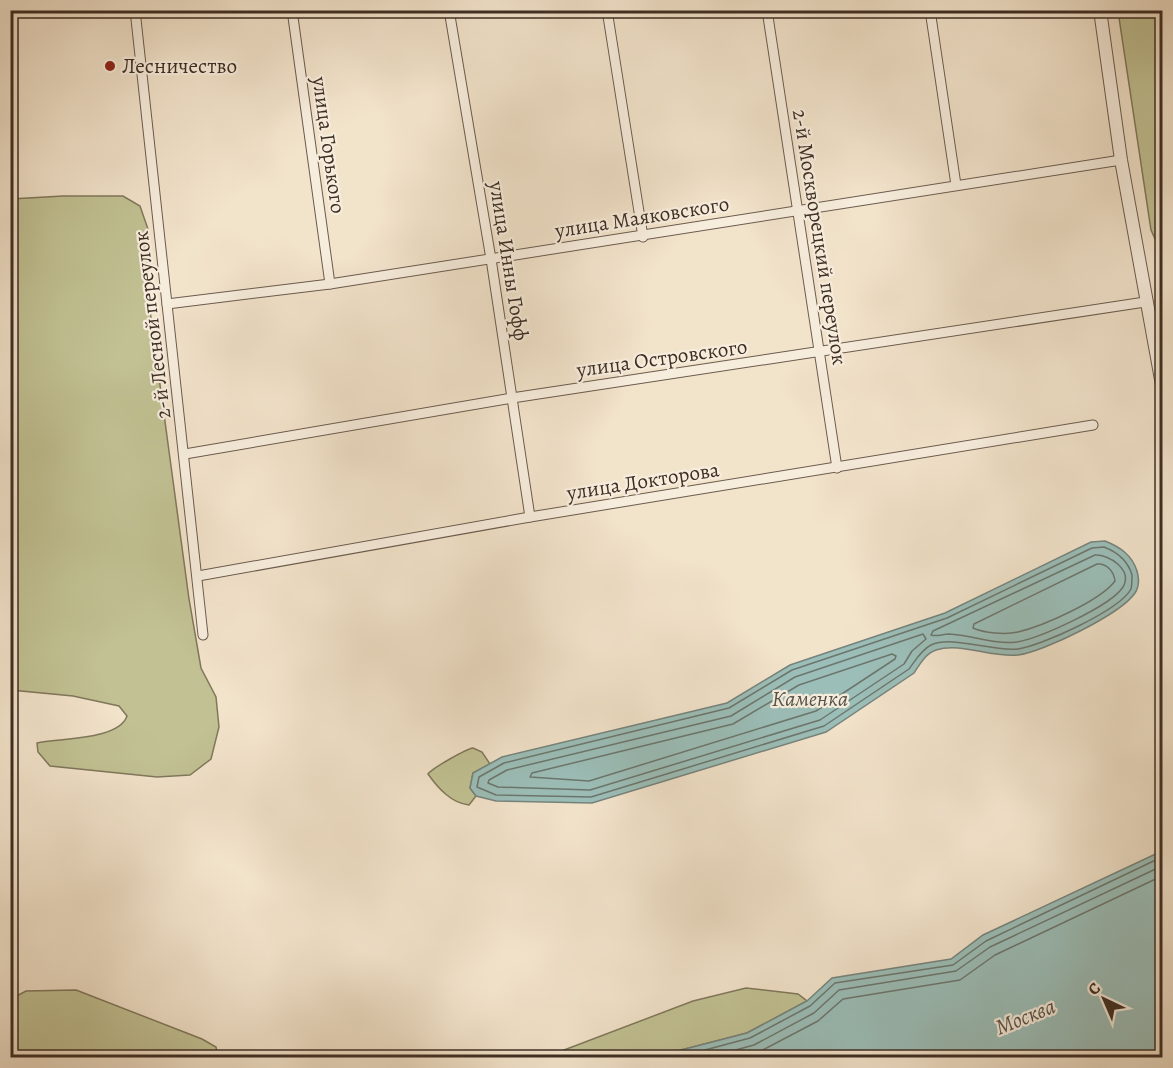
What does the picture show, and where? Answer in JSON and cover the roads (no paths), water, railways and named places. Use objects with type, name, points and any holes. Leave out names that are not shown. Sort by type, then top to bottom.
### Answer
[{"type":"street","name":"2-й Лесной переулок","points":[[135,10],[203,635]]},
{"type":"street","name":"улица Горького","points":[[292,10],[330,284]]},
{"type":"street","name":"улица Инны Гофф","points":[[448,10],[491,259],[530,517]]},
{"type":"street","points":[[607,10],[643,237]]},
{"type":"street","name":"2-й Москворецкий переулок","points":[[767,10],[837,468]]},
{"type":"street","points":[[930,10],[956,185]]},
{"type":"street","points":[[1100,10],[1121,160],[1145,302],[1162,385]]},
{"type":"street","name":"улица Маяковского","points":[[167,304],[330,284],[643,237],[798,209],[1121,160]]},
{"type":"street","name":"улица Островского","points":[[185,454],[512,398],[1145,302]]},
{"type":"street","name":"улица Докторова","points":[[198,576],[530,517],[1093,425]]},
{"type":"water","name":"Каменка","points":[[1105,541],[1120,549],[1132,560],[1138,577],[1135,593],[1127,602],[1098,621],[1045,647],[1018,655],[956,648],[936,650],[926,657],[914,673],[826,732],[592,803],[496,801],[476,796],[470,788],[473,773],[502,757],[727,703],[790,665],[945,613],[1091,542]]},
{"type":"water","name":"Москва","points":[[1162,851],[1162,1057],[654,1057],[747,1033],[807,1001],[832,978],[951,959],[983,935]]},
{"type":"place","name":"Лесничество","points":[[110,66]]}]
